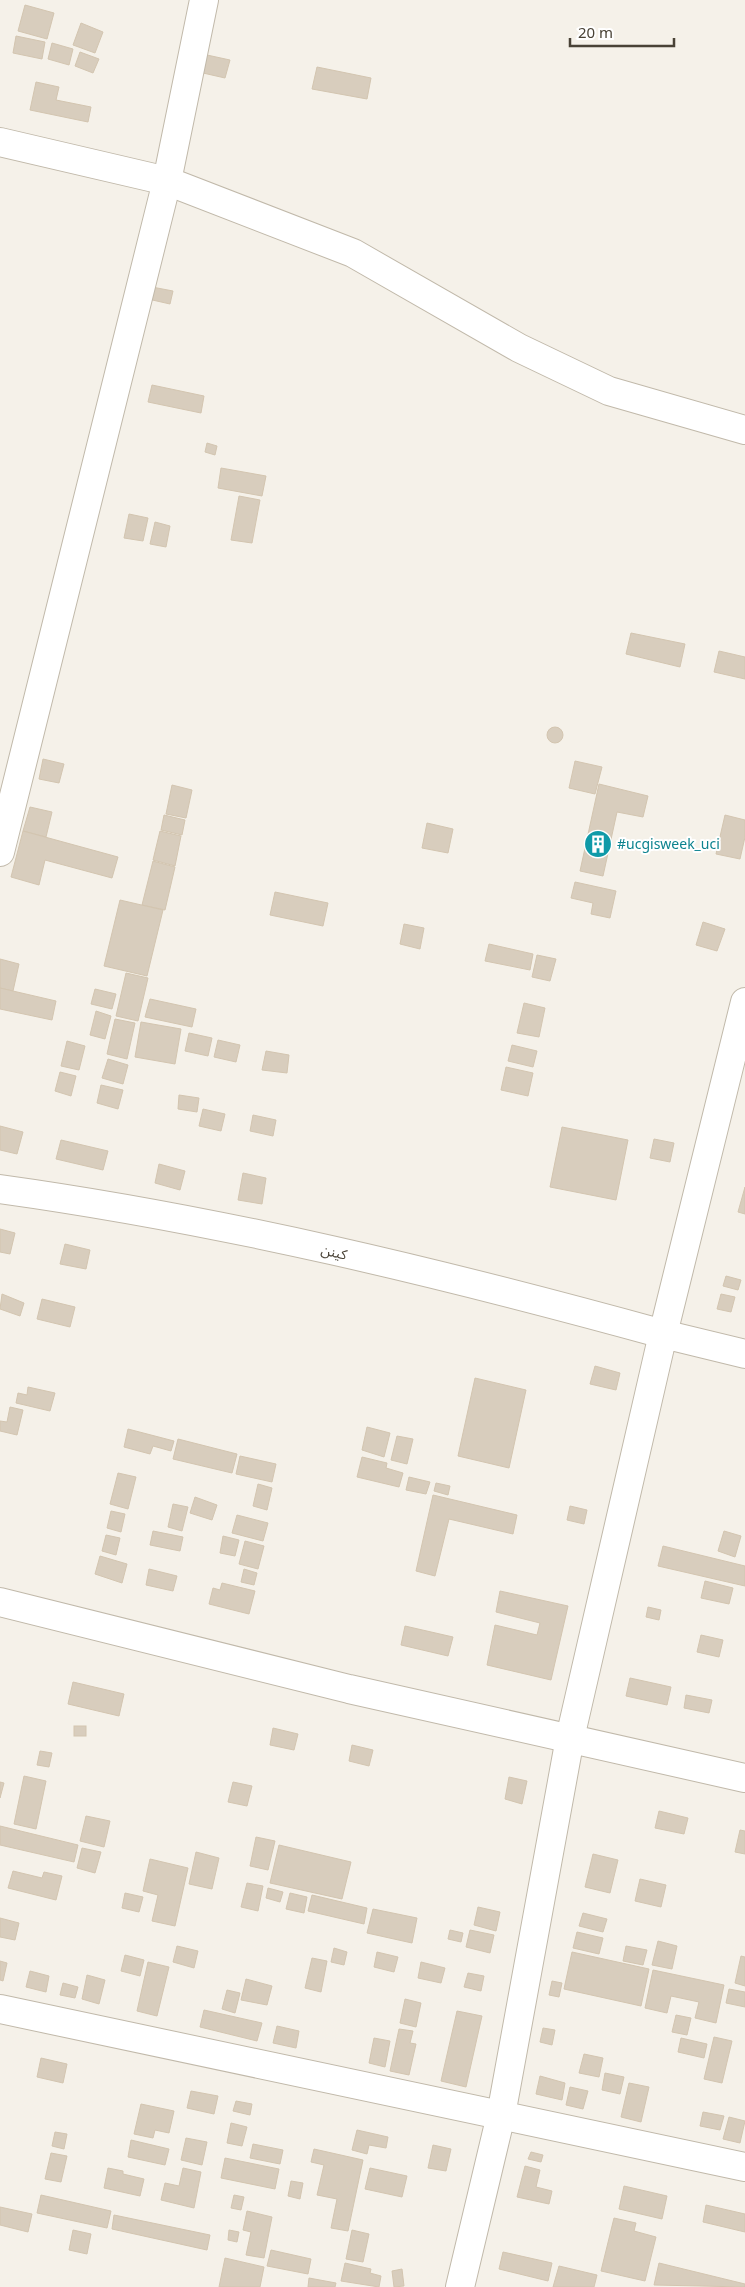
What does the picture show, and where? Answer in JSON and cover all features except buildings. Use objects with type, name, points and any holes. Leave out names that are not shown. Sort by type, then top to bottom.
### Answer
[{"type":"street","points":[[0,852],[168,181],[204,0]]},
{"type":"street","points":[[0,142],[168,181],[353,253],[519,348],[609,391],[745,430]]},
{"type":"street","points":[[460,2287],[502,2116],[570,1738],[663,1334],[745,1002]]},
{"type":"street","name":"كينن","points":[[0,1189],[183,1219],[452,1279],[745,1354]]},
{"type":"street","points":[[0,1602],[349,1689],[745,1778]]},
{"type":"street","points":[[0,2009],[745,2167]]},
{"type":"place","name":"#ucgisweek_uci","points":[[598,844]]}]
